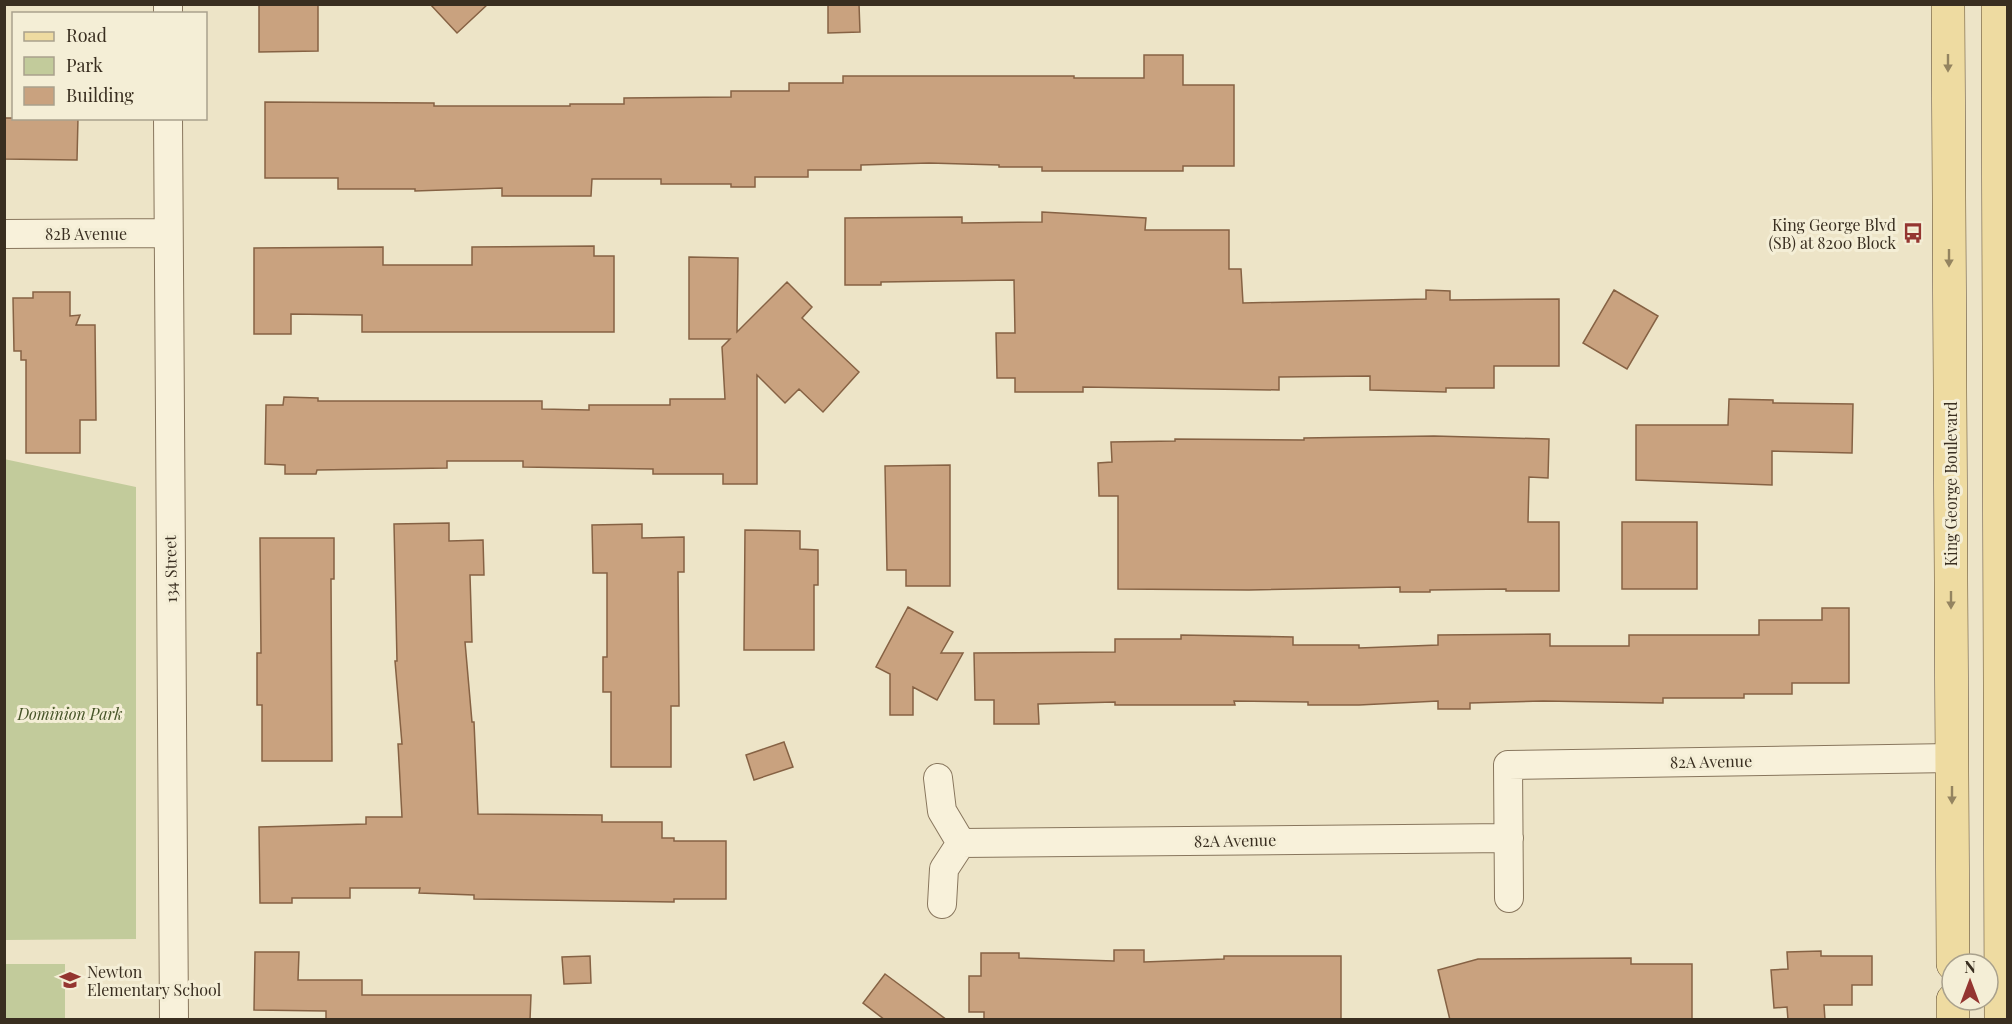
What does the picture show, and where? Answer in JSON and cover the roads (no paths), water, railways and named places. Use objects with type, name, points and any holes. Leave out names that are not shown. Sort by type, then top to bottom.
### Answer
[{"type":"main road","name":"King George Boulevard","points":[[1948,4],[1953,952]]},
{"type":"main road","points":[[1998,4],[2001,1020]]},
{"type":"street","name":"134 Street","points":[[168,120],[174,1020]]},
{"type":"street","name":"82B Avenue","points":[[4,234],[167,233]]},
{"type":"street","name":"82A Avenue","points":[[1509,898],[1508,765],[1952,758]]},
{"type":"street","points":[[938,778],[942,811],[961,843],[944,869],[942,904]]},
{"type":"street","name":"82A Avenue","points":[[961,843],[1509,838]]},
{"type":"place","name":"King George Blvd (SB) at 8200 Block","points":[[1913,233]]},
{"type":"place","name":"Newton Elementary School","points":[[70,980]]},
{"type":"park label","name":"Dominion Park","points":[[70,713]]}]
